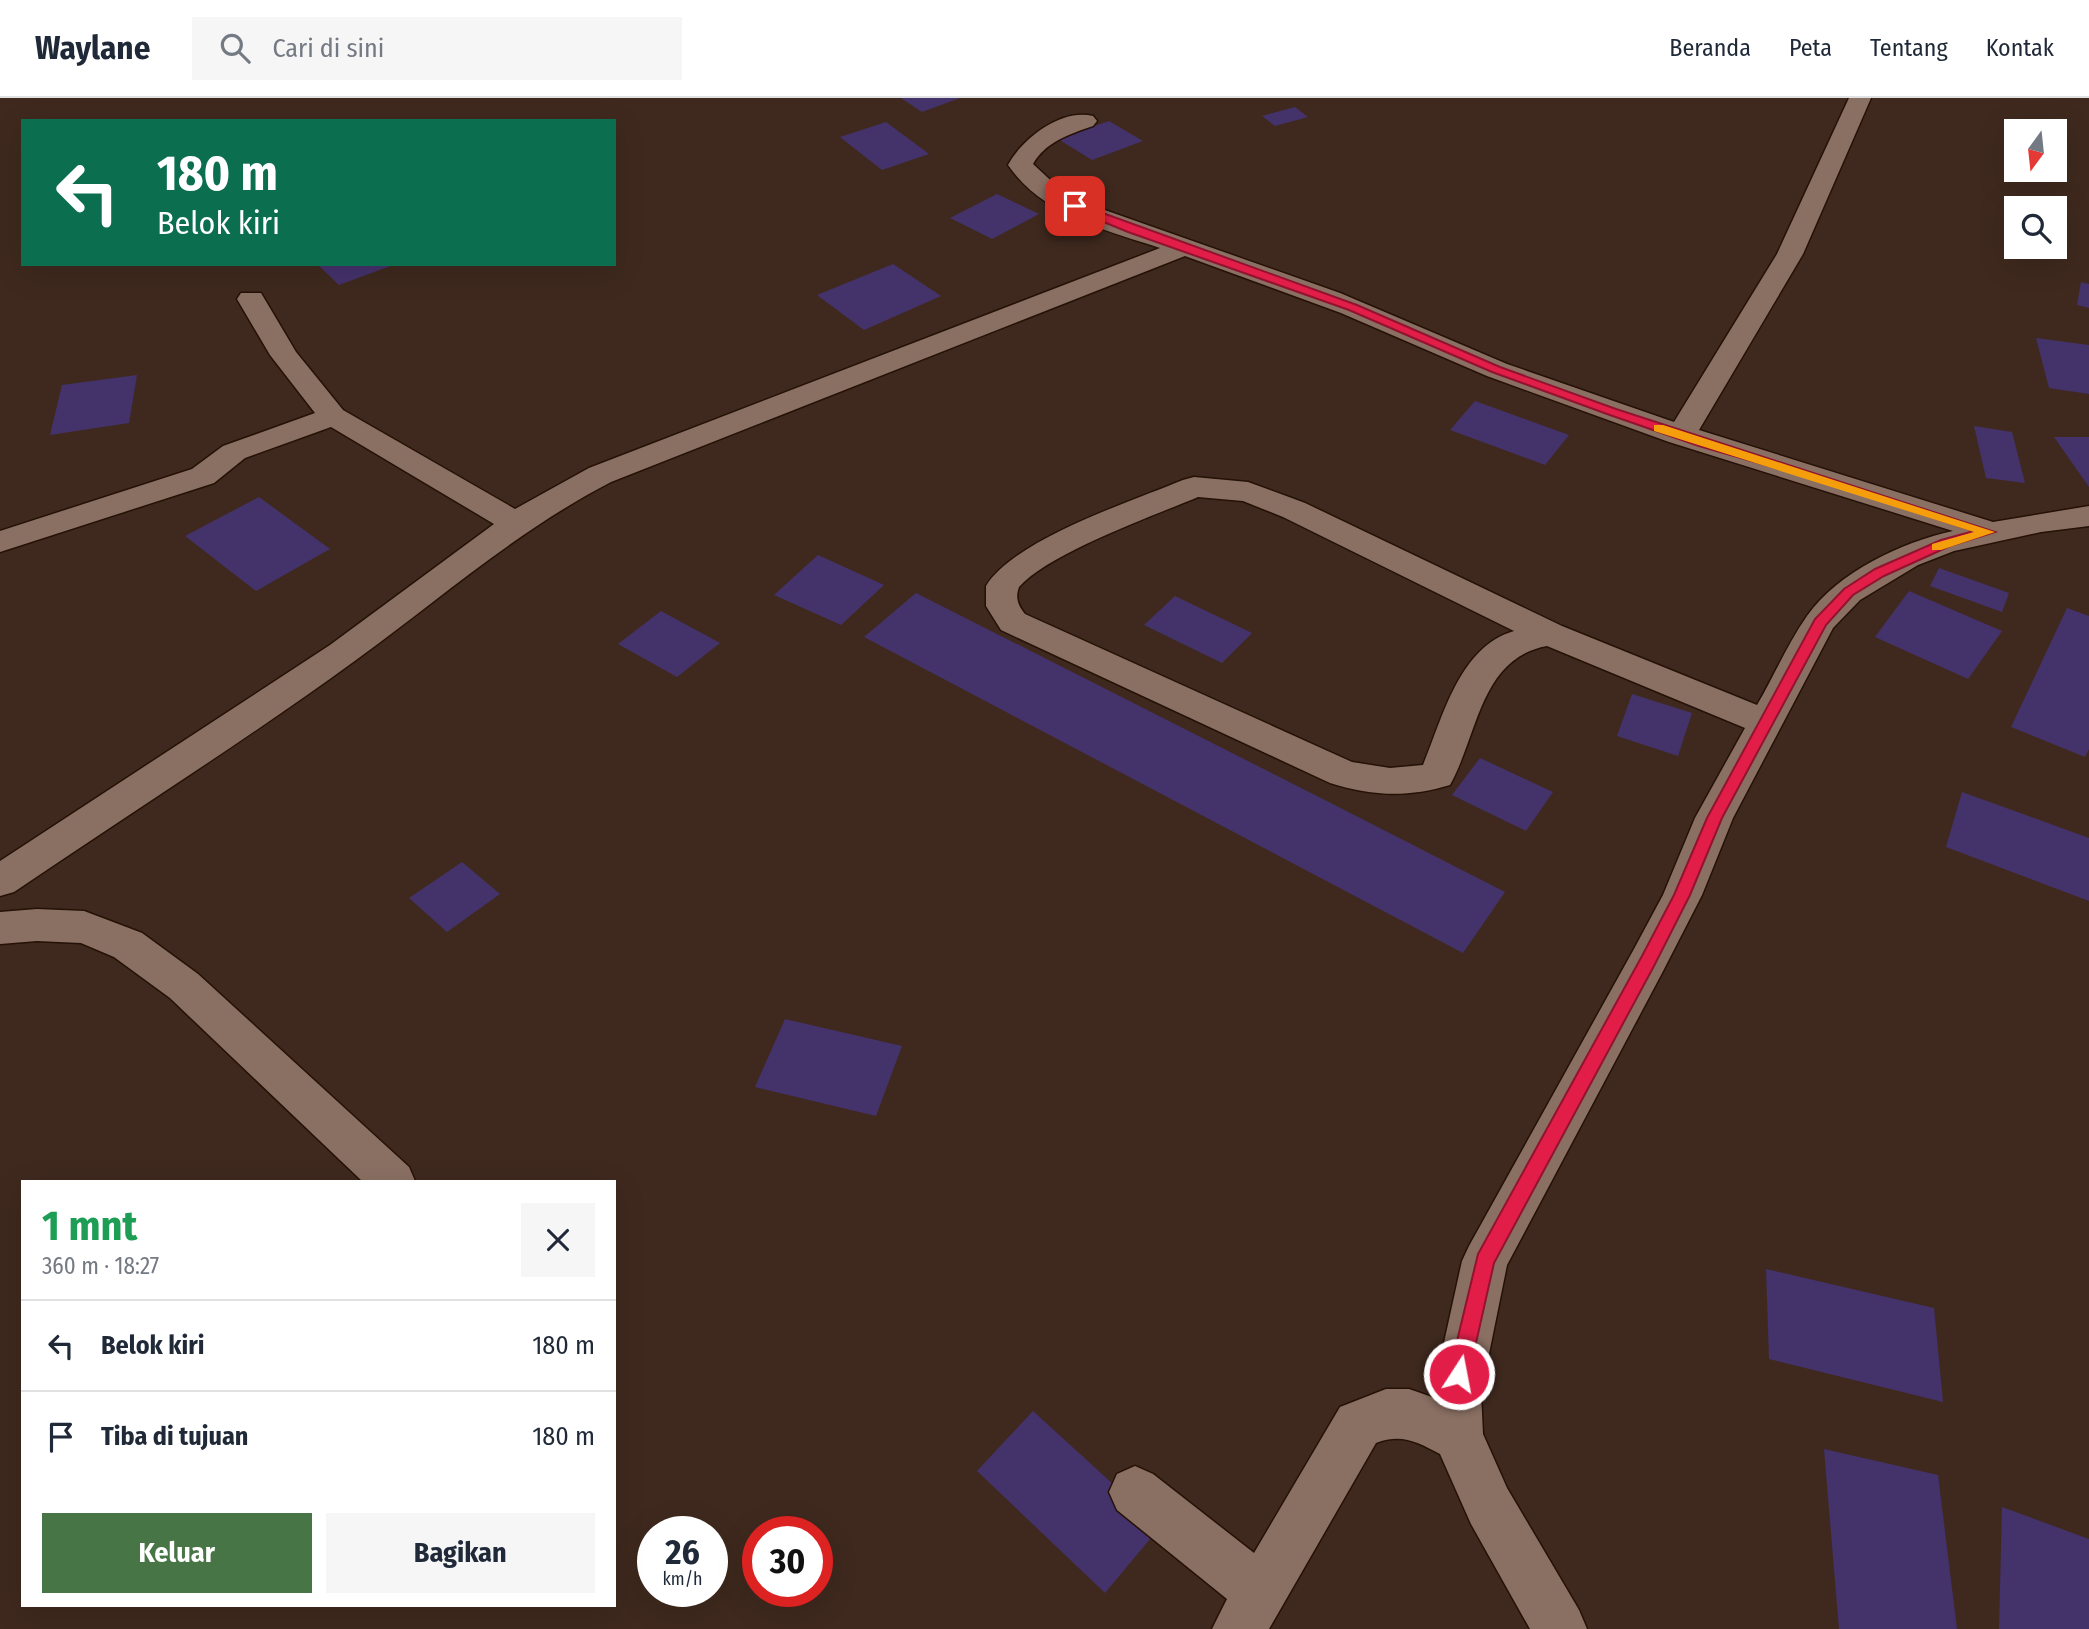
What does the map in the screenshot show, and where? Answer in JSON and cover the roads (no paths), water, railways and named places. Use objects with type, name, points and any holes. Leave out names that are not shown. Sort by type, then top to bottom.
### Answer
[{"type":"street","points":[[1680,436],[1790,254],[1860,98]]},
{"type":"street","points":[[1085,121],[1058,130],[1024,154],[1020,165],[1030,181],[1105,219],[1353,308],[1496,370],[1680,436],[1989,532]]},
{"type":"street","points":[[0,881],[342,653],[516,523],[555,498],[600,475],[1185,247]]},
{"type":"street","points":[[251,299],[284,355],[333,416],[516,523]]},
{"type":"street","points":[[0,542],[203,476],[234,452],[333,416]]},
{"type":"street","points":[[1550,634],[1521,640],[1499,653],[1475,686],[1437,775],[1411,783],[1378,782],[1343,774],[1013,622],[1001,607],[1000,592],[1007,577],[1020,567],[1094,529],[1194,487],[1248,492],[1294,510],[1550,634],[1764,722]]},
{"type":"street","points":[[1560,1629],[1489,1506],[1458,1436],[1455,1393],[1485,1261],[1648,961],[1682,895],[1714,818],[1820,622],[1848,592],[1907,558],[1989,532],[2089,516]]},
{"type":"street","points":[[0,928],[37,925],[84,927],[128,945],[184,986],[392,1180]]},
{"type":"street","points":[[1135,1492],[1249,1610],[1358,1425],[1381,1413],[1413,1413],[1458,1436]]}]
